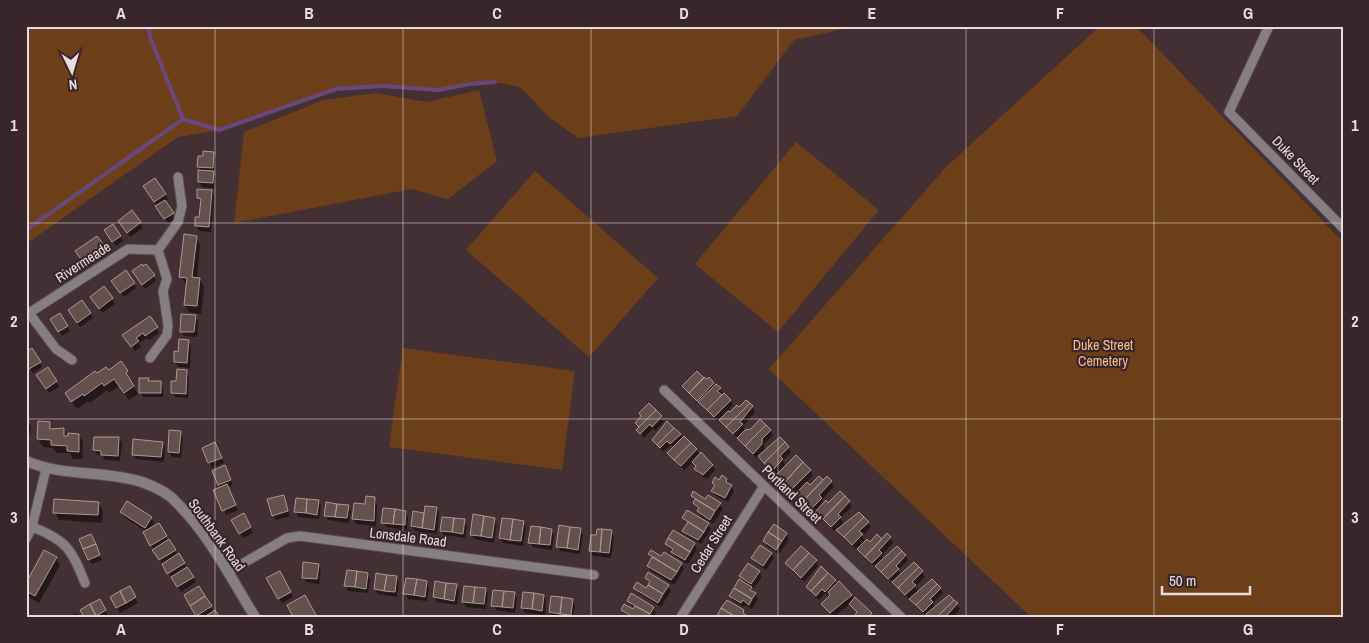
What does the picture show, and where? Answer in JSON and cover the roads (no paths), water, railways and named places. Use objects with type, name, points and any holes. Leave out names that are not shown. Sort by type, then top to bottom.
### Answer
[{"type":"street","name":"Duke Street","points":[[1269,26],[1229,112],[1343,228]]},
{"type":"street","points":[[150,358],[167,335],[168,325],[163,291],[167,279],[158,250],[178,222],[182,206],[178,177]]},
{"type":"street","name":"Rivermeade","points":[[28,314],[128,249],[158,250]]},
{"type":"street","points":[[28,314],[56,349],[72,360]]},
{"type":"street","name":"Portland Street","points":[[664,390],[901,617]]},
{"type":"street","name":"Southbank Road","points":[[26,461],[46,469],[142,482],[161,490],[175,500],[228,572],[255,617]]},
{"type":"street","points":[[26,539],[32,527],[46,469]]},
{"type":"street","name":"Cedar Street","points":[[681,617],[764,486]]},
{"type":"street","points":[[32,527],[64,542],[74,555],[86,583]]},
{"type":"street","name":"Lonsdale Road","points":[[228,572],[287,538],[300,536],[594,575]]},
{"type":"waterway","points":[[149,26],[150,37],[183,119]]},
{"type":"waterway","points":[[183,119],[219,130],[336,89],[383,86],[438,90],[495,82]]},
{"type":"waterway","points":[[26,230],[183,119]]},
{"type":"park label","name":"Duke Street Cemetery","points":[[1103,354]]}]
